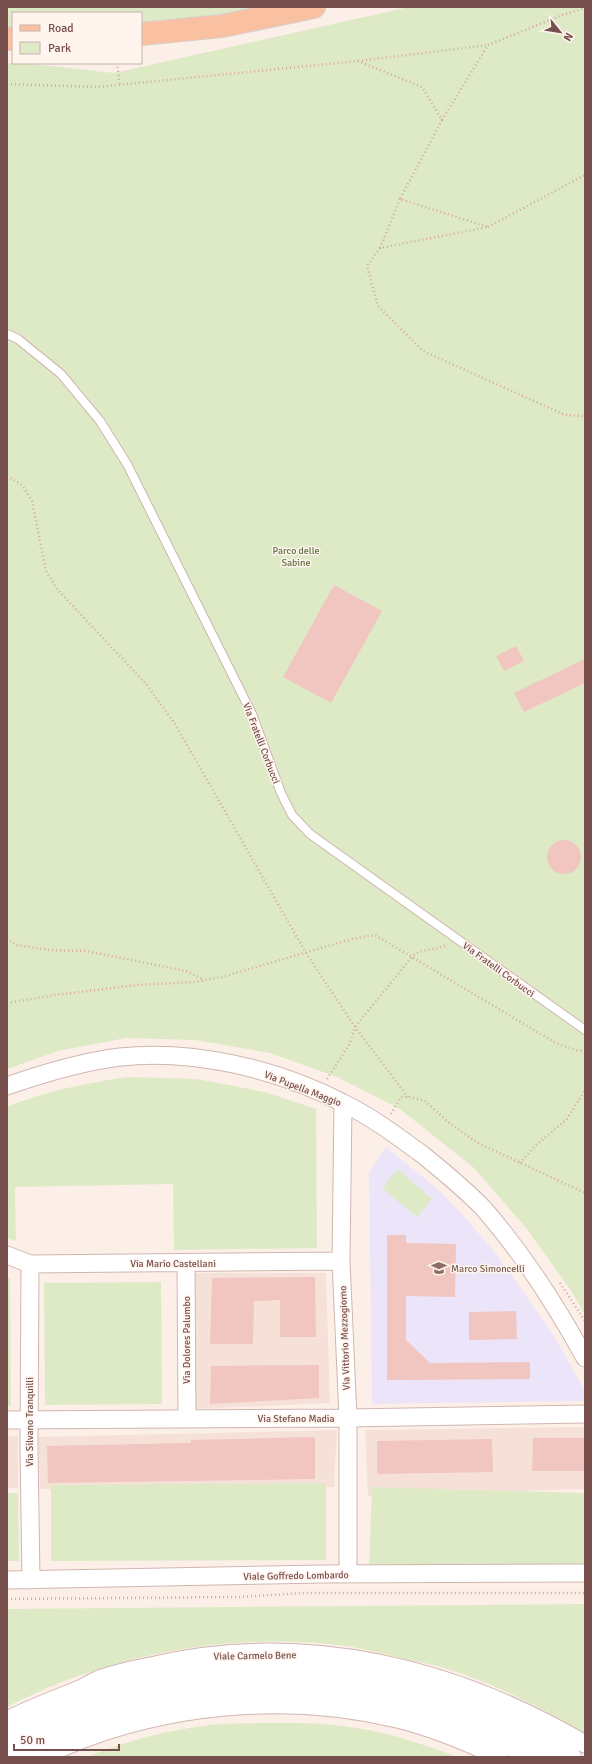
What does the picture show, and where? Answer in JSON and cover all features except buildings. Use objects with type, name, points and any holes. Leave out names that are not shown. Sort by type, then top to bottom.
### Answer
[{"type":"main road","points":[[142,34],[222,26],[314,7]]},
{"type":"street","name":"Via Pupella Maggio","points":[[7,1086],[59,1069],[121,1057],[181,1057],[212,1061],[271,1074],[320,1092],[343,1103],[391,1119],[441,1170],[462,1188],[497,1225],[542,1285],[563,1318],[585,1358]]},
{"type":"street","name":"Via Vittorio Mezzogiorno","points":[[343,1103],[341,1261],[348,1418],[348,1574]]},
{"type":"street","name":"Via Mario Castellani","points":[[7,1255],[30,1264],[341,1261]]},
{"type":"street","name":"Via Dolores Palumbo","points":[[186,1263],[187,1418]]},
{"type":"street","name":"Via Silvano Tranquilli","points":[[30,1264],[29,1420],[31,1580]]},
{"type":"street","name":"Via Stefano Madia","points":[[7,1420],[348,1418],[585,1414]]},
{"type":"street","name":"Viale Goffredo Lombardo","points":[[7,1580],[348,1574],[585,1573]]},
{"type":"street","name":"Viale Carmelo Bene","points":[[11,1757],[31,1745],[99,1679],[182,1659],[221,1654],[287,1652],[347,1658],[406,1668],[460,1685],[508,1703],[585,1744]]},
{"type":"street","name":"Viale Carmelo Bene","points":[[7,1720],[66,1711],[119,1710],[186,1694],[248,1687],[300,1688],[381,1699],[445,1716],[476,1719],[522,1729],[570,1757]]},
{"type":"street","points":[[483,1750],[476,1719],[508,1703]]},
{"type":"street","points":[[42,1757],[69,1745],[114,1729],[163,1716],[206,1709],[260,1705],[289,1705],[354,1711],[398,1719],[499,1757]]},
{"type":"street","name":"Viale Carmelo Bene","points":[[7,1740],[66,1711]]},
{"type":"street","points":[[66,1711],[69,1745]]},
{"type":"street","name":"Viale Carmelo Bene","points":[[476,1719],[535,1757]]},
{"type":"lane","name":"Via Fratelli Corbucci","points":[[7,334],[18,339],[61,374],[100,421],[127,464],[252,714],[281,793],[292,815],[310,834],[585,1030]]},
{"type":"path","points":[[7,84],[97,87],[358,61],[488,45],[560,16],[585,8]]},
{"type":"path","points":[[488,45],[442,120],[400,199],[380,248],[367,266],[378,306],[423,352],[565,415],[585,416]]},
{"type":"path","points":[[358,61],[422,87],[442,120]]},
{"type":"path","points":[[117,64],[120,85]]},
{"type":"path","points":[[380,248],[488,227],[585,175]]},
{"type":"path","points":[[400,199],[488,227]]},
{"type":"path","points":[[7,476],[22,485],[32,501],[46,571],[57,589],[147,685],[175,724],[306,953],[355,1027],[408,1097]]},
{"type":"path","points":[[7,1003],[55,995],[137,985],[222,978],[375,934],[554,1042],[575,1050],[585,1051]]},
{"type":"path","points":[[333,1082],[325,1078],[350,1043],[355,1027],[412,957],[418,951],[443,947],[455,937]]},
{"type":"path","points":[[7,938],[16,945],[50,950],[86,951],[186,971],[204,980]]},
{"type":"path","points":[[520,1163],[535,1146],[567,1119],[585,1090]]},
{"type":"path","points":[[391,1119],[401,1098],[408,1097],[425,1101],[448,1122],[478,1143],[585,1193]]},
{"type":"path","points":[[387,1110],[391,1119]]},
{"type":"path","points":[[557,1278],[585,1321]]},
{"type":"path","points":[[7,1602],[8,1599],[238,1597],[302,1593],[585,1593]]},
{"type":"shaded area","name":"Marco Simoncelli","points":[[386,1147],[441,1192],[497,1255],[553,1334],[585,1391],[585,1401],[372,1404],[369,1172]]},
{"type":"shaded area","points":[[195,1273],[326,1273],[330,1403],[196,1409]]},
{"type":"shaded area","points":[[585,1427],[585,1489],[368,1496],[365,1430]]},
{"type":"shaded area","points":[[337,1430],[334,1487],[40,1489],[38,1437]]},
{"type":"shaded area","points":[[7,1436],[18,1436],[18,1488],[7,1488]]},
{"type":"green space","points":[[7,7],[273,7],[242,14],[142,25],[142,12],[12,12],[12,30],[7,30]]},
{"type":"green space","name":"Parco delle Sabine","points":[[409,7],[585,7],[585,1315],[572,1292],[526,1228],[474,1168],[400,1109],[337,1077],[270,1053],[195,1040],[126,1038],[58,1051],[7,1069],[7,63],[43,65],[114,73]]},
{"type":"green space","points":[[128,1077],[197,1079],[265,1092],[316,1109],[317,1248],[174,1250],[173,1184],[15,1187],[16,1241],[7,1238],[7,1107],[36,1096],[66,1088]]},
{"type":"green space","points":[[398,1169],[432,1199],[417,1217],[382,1188]]},
{"type":"green space","points":[[7,1277],[10,1279],[11,1406],[7,1406]]},
{"type":"green space","points":[[161,1282],[162,1404],[45,1405],[44,1283]]},
{"type":"green space","points":[[326,1483],[326,1560],[51,1561],[51,1485]]},
{"type":"green space","points":[[372,1487],[585,1493],[585,1568],[369,1568]]},
{"type":"green space","points":[[7,1493],[18,1493],[19,1561],[7,1561]]},
{"type":"green space","points":[[585,1604],[585,1733],[553,1715],[502,1690],[445,1668],[354,1647],[303,1642],[259,1642],[216,1645],[172,1651],[129,1660],[87,1673],[46,1689],[7,1707],[7,1609]]},
{"type":"green space","points":[[310,1723],[356,1728],[400,1738],[457,1757],[87,1757],[132,1741],[178,1730],[216,1724]]},
{"type":"place","name":"Marco Simoncelli","points":[[439,1268]]}]
